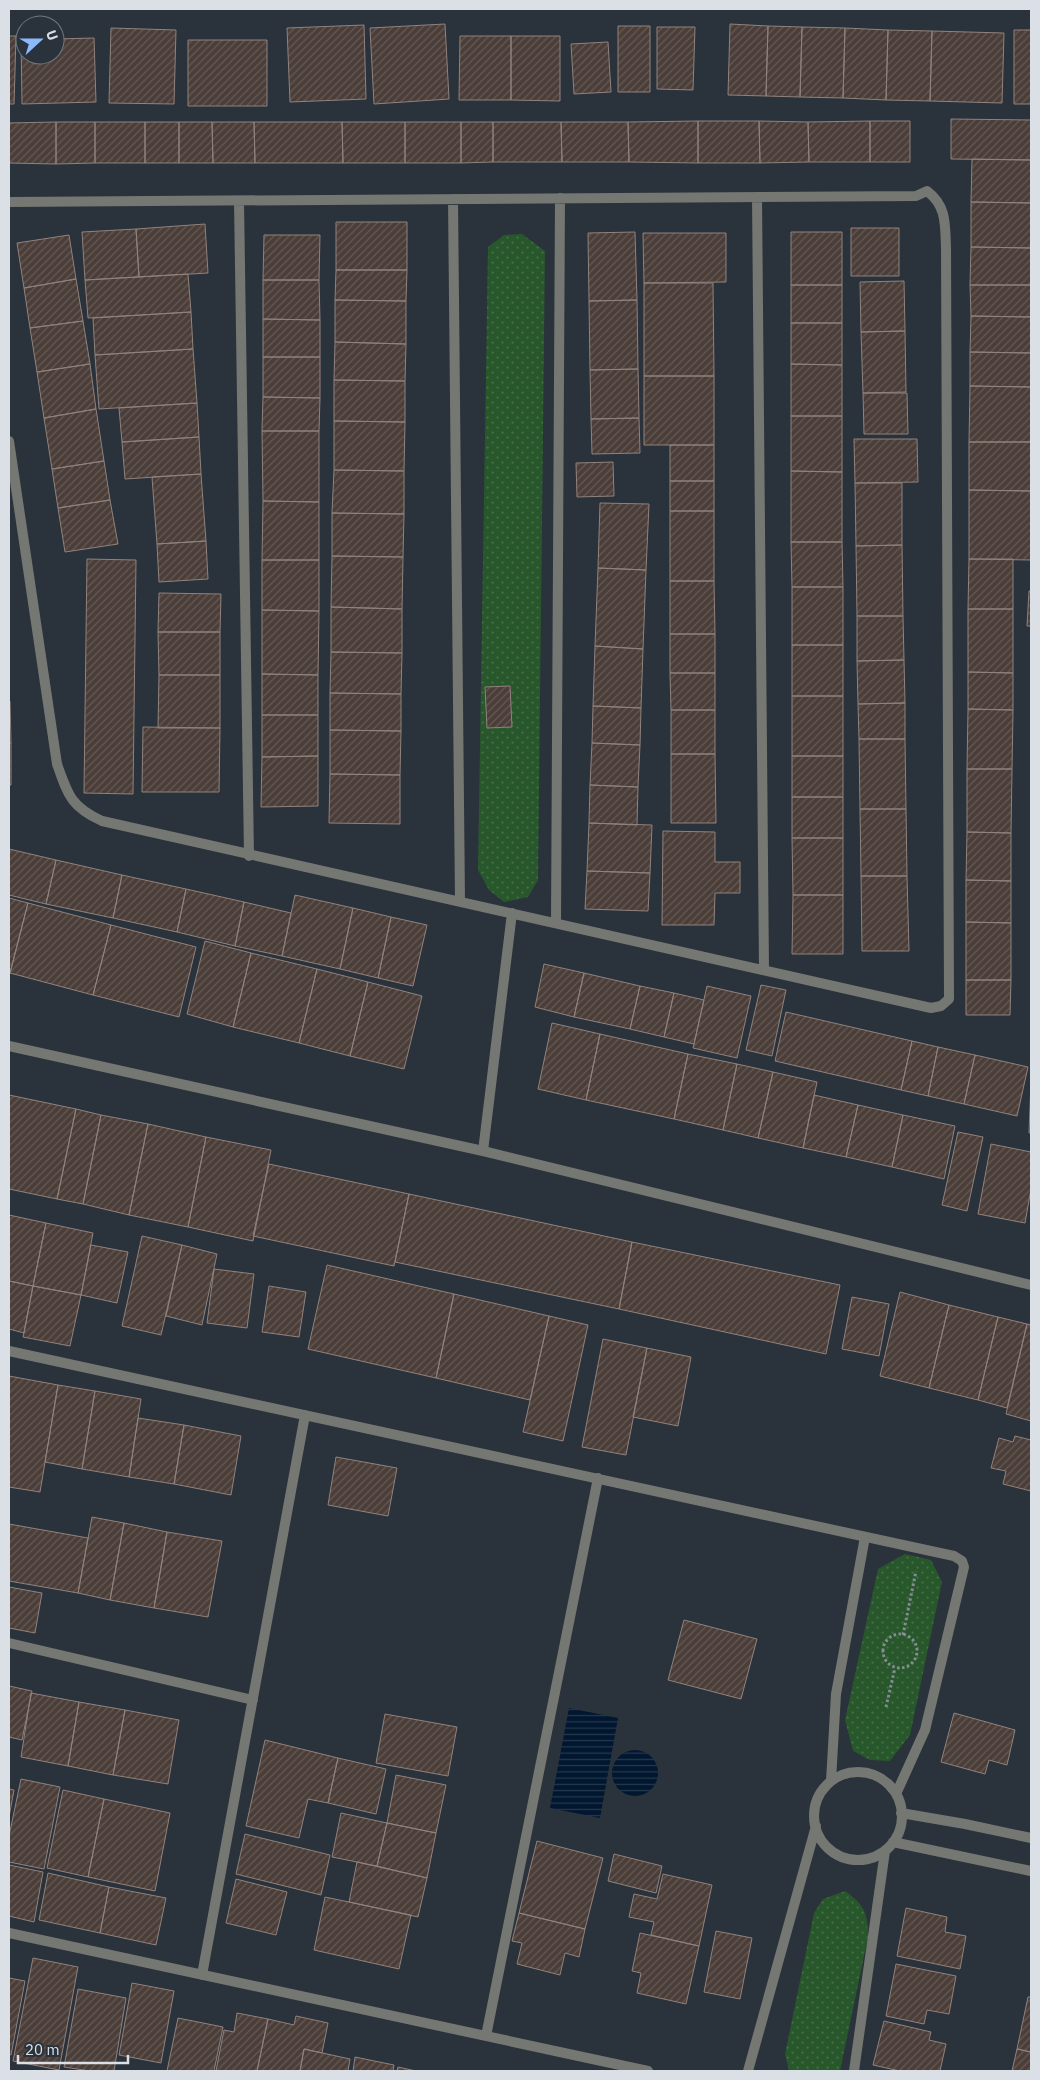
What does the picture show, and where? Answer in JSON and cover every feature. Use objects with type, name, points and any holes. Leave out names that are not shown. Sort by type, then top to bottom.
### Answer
[{"type":"street","points":[[9,202],[916,196],[927,191],[936,198],[945,215],[946,258],[949,999],[941,1006],[931,1008],[512,913],[249,856],[102,821],[83,813],[66,790],[57,764],[9,441]]},
{"type":"street","points":[[757,197],[764,970]]},
{"type":"street","points":[[556,923],[560,198]]},
{"type":"street","points":[[452,199],[460,902]]},
{"type":"street","points":[[239,200],[249,856]]},
{"type":"street","points":[[483,1151],[512,913]]},
{"type":"street","points":[[9,1046],[483,1151],[1031,1285]]},
{"type":"street","points":[[9,1351],[954,1556],[962,1561],[964,1567],[925,1730],[896,1794]]},
{"type":"street","points":[[202,1975],[305,1415]]},
{"type":"street","points":[[486,2036],[598,1478]]},
{"type":"street","points":[[831,1781],[836,1694],[865,1537]]},
{"type":"street","points":[[9,1643],[253,1700]]},
{"type":"street","points":[[866,1772],[878,1776],[896,1794],[901,1814],[899,1830],[893,1842],[885,1851],[874,1857],[862,1860],[838,1855],[828,1848],[820,1838],[814,1814],[822,1790],[831,1781],[842,1775],[866,1772]]},
{"type":"street","points":[[901,1814],[965,1824],[1031,1838]]},
{"type":"street","points":[[748,2071],[816,1826]]},
{"type":"street","points":[[893,1842],[1031,1871]]},
{"type":"street","points":[[854,2071],[885,1851]]},
{"type":"street","points":[[9,1933],[648,2071]]},
{"type":"path","points":[[902,1635],[921,1549]]},
{"type":"path","points":[[908,1636],[916,1644],[917,1655],[911,1665],[901,1669],[895,1668],[890,1665],[884,1656],[884,1645],[892,1637],[908,1636]]},
{"type":"path","points":[[886,1707],[895,1668]]},
{"type":"green space","points":[[522,234],[545,251],[538,880],[528,897],[504,902],[489,890],[478,870],[488,247],[504,235]]},
{"type":"green space","points":[[905,1554],[931,1560],[942,1582],[910,1735],[890,1761],[870,1760],[853,1751],[845,1720],[878,1569]]},
{"type":"green space","points":[[845,1891],[857,1901],[864,1911],[868,1937],[840,2071],[789,2071],[785,2054],[814,1913],[823,1899]]},
{"type":"water","points":[[569,1708],[618,1718],[600,1818],[550,1808]]},
{"type":"water","points":[[635,1750],[648,1754],[654,1760],[658,1773],[654,1786],[648,1792],[635,1796],[622,1792],[616,1786],[612,1773],[616,1760],[622,1754]]},
{"type":"building","points":[[445,24],[449,99],[374,104],[370,28]]},
{"type":"building","points":[[730,24],[768,26],[766,96],[728,95]]},
{"type":"building","points":[[364,25],[366,99],[290,102],[287,28]]},
{"type":"building","points":[[618,26],[650,26],[650,92],[618,92]]},
{"type":"building","points":[[768,26],[802,27],[800,97],[766,96]]},
{"type":"building","points":[[657,27],[695,27],[693,90],[657,89]]},
{"type":"building","points":[[802,27],[845,28],[843,98],[800,97]]},
{"type":"building","points":[[111,28],[176,30],[174,104],[109,103]]},
{"type":"building","points":[[845,28],[888,30],[886,100],[843,98]]},
{"type":"building","points":[[888,30],[932,31],[930,101],[886,100]]},
{"type":"building","points":[[1014,30],[1031,30],[1031,104],[1014,104]]},
{"type":"building","points":[[932,31],[1004,33],[1002,103],[930,101]]},
{"type":"building","points":[[9,36],[15,36],[14,104],[9,104]]},
{"type":"building","points":[[460,36],[511,36],[511,100],[459,100]]},
{"type":"building","points":[[511,36],[560,36],[560,101],[511,100]]},
{"type":"building","points":[[94,38],[96,102],[22,104],[21,65],[65,65],[65,39]]},
{"type":"building","points":[[188,40],[267,40],[267,106],[188,106]]},
{"type":"building","points":[[608,42],[611,92],[574,94],[571,44]]},
{"type":"building","points":[[951,119],[1031,120],[1031,160],[951,159]]},
{"type":"building","points":[[698,121],[698,163],[629,162],[628,122]]},
{"type":"building","points":[[698,121],[759,121],[760,163],[698,163]]},
{"type":"building","points":[[759,121],[808,122],[809,162],[760,163]]},
{"type":"building","points":[[870,121],[870,162],[809,162],[808,122]]},
{"type":"building","points":[[870,121],[910,121],[910,162],[870,162]]},
{"type":"building","points":[[56,122],[56,164],[9,163],[9,123]]},
{"type":"building","points":[[56,122],[95,122],[95,163],[56,164]]},
{"type":"building","points":[[95,122],[145,122],[145,163],[95,163]]},
{"type":"building","points":[[145,122],[179,122],[179,163],[145,163]]},
{"type":"building","points":[[179,122],[212,122],[213,163],[179,163]]},
{"type":"building","points":[[212,122],[254,122],[255,163],[213,163]]},
{"type":"building","points":[[254,122],[342,122],[343,163],[255,163]]},
{"type":"building","points":[[342,122],[405,122],[405,163],[343,163]]},
{"type":"building","points":[[405,122],[461,122],[461,163],[405,163]]},
{"type":"building","points":[[461,122],[493,122],[493,162],[461,163]]},
{"type":"building","points":[[493,122],[561,122],[562,162],[493,162]]},
{"type":"building","points":[[561,122],[628,122],[629,162],[562,162]]},
{"type":"building","points":[[972,159],[1031,160],[1031,203],[971,202]]},
{"type":"building","points":[[971,202],[1031,203],[1031,248],[971,247]]},
{"type":"building","points":[[336,222],[407,222],[407,270],[336,270]]},
{"type":"building","points":[[205,224],[208,273],[139,277],[136,229]]},
{"type":"building","points":[[851,228],[899,228],[899,276],[851,276]]},
{"type":"building","points":[[136,229],[139,277],[85,280],[82,232]]},
{"type":"building","points":[[635,232],[637,300],[589,301],[588,233]]},
{"type":"building","points":[[791,232],[842,232],[842,285],[791,285]]},
{"type":"building","points":[[643,233],[726,233],[726,282],[644,283]]},
{"type":"building","points":[[69,235],[76,279],[24,288],[17,243]]},
{"type":"building","points":[[264,235],[320,235],[319,280],[263,280]]},
{"type":"building","points":[[971,247],[1031,248],[1031,285],[970,285]]},
{"type":"building","points":[[336,270],[407,270],[406,301],[335,300]]},
{"type":"building","points":[[188,274],[191,312],[88,318],[85,280]]},
{"type":"building","points":[[76,279],[83,321],[30,328],[24,288]]},
{"type":"building","points":[[263,280],[319,280],[320,320],[263,319]]},
{"type":"building","points":[[904,281],[905,331],[861,332],[860,282]]},
{"type":"building","points":[[644,283],[713,283],[714,376],[644,376]]},
{"type":"building","points":[[791,285],[842,285],[842,323],[791,323]]},
{"type":"building","points":[[970,285],[1031,285],[1031,317],[971,316]]},
{"type":"building","points":[[335,300],[406,301],[406,344],[335,342]]},
{"type":"building","points":[[637,300],[638,369],[590,370],[589,301]]},
{"type":"building","points":[[191,312],[193,349],[95,355],[93,318]]},
{"type":"building","points":[[971,316],[1031,317],[1031,353],[970,352]]},
{"type":"building","points":[[263,319],[320,320],[320,357],[263,357]]},
{"type":"building","points":[[83,321],[90,364],[37,372],[30,328]]},
{"type":"building","points":[[791,323],[842,323],[842,365],[791,364]]},
{"type":"building","points":[[905,331],[906,392],[863,393],[861,332]]},
{"type":"building","points":[[335,342],[406,344],[405,381],[334,380]]},
{"type":"building","points":[[193,349],[197,403],[99,409],[95,355]]},
{"type":"building","points":[[970,352],[1031,353],[1031,387],[970,386]]},
{"type":"building","points":[[263,357],[320,357],[320,398],[263,397]]},
{"type":"building","points":[[90,364],[96,409],[44,418],[37,372]]},
{"type":"building","points":[[791,364],[842,365],[842,416],[791,416]]},
{"type":"building","points":[[638,369],[639,418],[591,419],[590,370]]},
{"type":"building","points":[[644,376],[714,376],[714,445],[644,445]]},
{"type":"building","points":[[334,380],[405,381],[405,422],[334,421]]},
{"type":"building","points":[[970,386],[1031,387],[1031,442],[969,442]]},
{"type":"building","points":[[863,393],[907,393],[908,434],[864,434]]},
{"type":"building","points":[[263,397],[320,398],[319,431],[262,431]]},
{"type":"building","points":[[197,403],[199,437],[122,442],[119,408]]},
{"type":"building","points":[[96,409],[104,461],[52,469],[44,418]]},
{"type":"building","points":[[791,416],[842,416],[842,472],[791,471]]},
{"type":"building","points":[[639,418],[640,453],[592,454],[591,419]]},
{"type":"building","points":[[334,421],[405,422],[404,471],[334,470]]},
{"type":"building","points":[[262,431],[319,431],[319,502],[263,501]]},
{"type":"building","points":[[199,437],[201,474],[125,479],[122,442]]},
{"type":"building","points":[[854,439],[917,439],[918,482],[855,483]]},
{"type":"building","points":[[969,442],[1031,442],[1031,491],[969,490]]},
{"type":"building","points":[[670,445],[714,445],[714,481],[670,481]]},
{"type":"building","points":[[104,461],[110,500],[58,508],[52,469]]},
{"type":"building","points":[[613,462],[614,496],[577,497],[576,463]]},
{"type":"building","points":[[334,470],[404,471],[404,514],[332,513]]},
{"type":"building","points":[[791,471],[842,472],[842,542],[791,542]]},
{"type":"building","points":[[201,474],[206,541],[157,544],[152,477]]},
{"type":"building","points":[[670,481],[714,481],[714,511],[670,511]]},
{"type":"building","points":[[855,483],[902,483],[902,545],[856,546]]},
{"type":"building","points":[[969,490],[1031,491],[1031,560],[969,559]]},
{"type":"building","points":[[110,500],[118,544],[65,552],[58,508]]},
{"type":"building","points":[[263,501],[319,502],[319,560],[262,560]]},
{"type":"building","points":[[600,503],[649,504],[646,570],[598,568]]},
{"type":"building","points":[[670,511],[714,511],[714,581],[670,581]]},
{"type":"building","points":[[332,513],[404,514],[403,557],[332,556]]},
{"type":"building","points":[[206,541],[208,579],[159,582],[157,544]]},
{"type":"building","points":[[791,542],[842,542],[843,587],[792,587]]},
{"type":"building","points":[[902,545],[903,616],[857,616],[856,546]]},
{"type":"building","points":[[332,556],[403,557],[402,609],[331,607]]},
{"type":"building","points":[[87,559],[136,560],[133,794],[84,793]]},
{"type":"building","points":[[969,559],[1013,559],[1013,609],[968,609]]},
{"type":"building","points":[[262,560],[319,560],[319,611],[262,610]]},
{"type":"building","points":[[598,568],[646,570],[643,649],[595,646]]},
{"type":"building","points":[[670,581],[714,581],[715,634],[670,634]]},
{"type":"building","points":[[792,587],[843,587],[843,645],[792,645]]},
{"type":"building","points":[[1029,591],[1031,591],[1031,626],[1027,626]]},
{"type":"building","points":[[159,593],[221,594],[220,632],[158,632]]},
{"type":"building","points":[[331,607],[402,609],[402,653],[331,652]]},
{"type":"building","points":[[968,609],[1013,609],[1013,673],[968,672]]},
{"type":"building","points":[[262,610],[319,611],[318,675],[262,674]]},
{"type":"building","points":[[857,616],[903,616],[904,660],[857,661]]},
{"type":"building","points":[[158,632],[220,632],[220,675],[159,675]]},
{"type":"building","points":[[670,634],[715,634],[715,673],[670,673]]},
{"type":"building","points":[[792,645],[843,645],[843,696],[792,696]]},
{"type":"building","points":[[595,646],[643,649],[641,708],[593,706]]},
{"type":"building","points":[[331,652],[402,653],[401,694],[330,693]]},
{"type":"building","points":[[904,660],[905,703],[858,704],[857,661]]},
{"type":"building","points":[[968,672],[1013,673],[1013,710],[968,709]]},
{"type":"building","points":[[670,673],[715,673],[715,710],[671,710]]},
{"type":"building","points":[[262,674],[318,675],[318,715],[262,715]]},
{"type":"building","points":[[159,675],[220,675],[220,728],[158,728]]},
{"type":"building","points":[[510,686],[512,727],[487,728],[485,687]]},
{"type":"building","points":[[330,693],[401,694],[401,731],[330,730]]},
{"type":"building","points":[[792,696],[843,696],[843,756],[792,756]]},
{"type":"building","points":[[10,701],[11,743],[9,743]]},
{"type":"building","points":[[905,703],[905,739],[859,739],[858,704]]},
{"type":"building","points":[[593,706],[641,708],[640,745],[592,743]]},
{"type":"building","points":[[968,709],[1013,710],[1012,769],[967,769]]},
{"type":"building","points":[[671,710],[715,710],[715,754],[671,754]]},
{"type":"building","points":[[262,715],[318,715],[318,756],[262,757]]},
{"type":"building","points":[[143,727],[220,728],[219,792],[142,792]]},
{"type":"building","points":[[330,730],[401,731],[400,775],[330,774]]},
{"type":"building","points":[[859,739],[905,739],[906,809],[860,809]]},
{"type":"building","points":[[9,743],[11,743],[11,785],[9,785]]},
{"type":"building","points":[[592,743],[640,745],[638,787],[590,785]]},
{"type":"building","points":[[671,754],[715,754],[716,823],[671,823]]},
{"type":"building","points":[[318,756],[318,806],[261,807],[262,757]]},
{"type":"building","points":[[792,756],[843,756],[843,797],[792,797]]},
{"type":"building","points":[[967,769],[1012,769],[1011,833],[967,832]]},
{"type":"building","points":[[330,774],[400,775],[400,824],[329,823]]},
{"type":"building","points":[[590,785],[638,787],[637,825],[589,823]]},
{"type":"building","points":[[792,797],[843,797],[843,838],[792,838]]},
{"type":"building","points":[[860,809],[906,809],[907,876],[861,876]]},
{"type":"building","points":[[589,823],[652,825],[650,873],[587,871]]},
{"type":"building","points":[[663,831],[715,832],[715,862],[740,862],[740,893],[715,893],[714,925],[662,925]]},
{"type":"building","points":[[967,832],[1011,833],[1011,881],[966,880]]},
{"type":"building","points":[[792,838],[843,838],[843,895],[793,895]]},
{"type":"building","points":[[9,849],[56,860],[46,904],[9,895]]},
{"type":"building","points":[[56,860],[122,875],[113,918],[46,904]]},
{"type":"building","points":[[587,871],[650,873],[648,911],[585,909]]},
{"type":"building","points":[[122,875],[186,889],[177,932],[113,918]]},
{"type":"building","points":[[861,876],[907,876],[909,951],[862,951]]},
{"type":"building","points":[[966,880],[1011,881],[1011,923],[966,922]]},
{"type":"building","points":[[186,889],[244,902],[235,946],[177,932]]},
{"type":"building","points":[[295,895],[353,908],[340,969],[282,956]]},
{"type":"building","points":[[793,895],[843,895],[843,954],[792,954]]},
{"type":"building","points":[[9,898],[28,903],[10,973],[9,973]]},
{"type":"building","points":[[244,902],[291,913],[282,956],[235,946]]},
{"type":"building","points":[[28,903],[111,925],[93,995],[10,973]]},
{"type":"building","points":[[353,908],[391,917],[378,978],[340,969]]},
{"type":"building","points":[[391,917],[427,925],[413,986],[378,978]]},
{"type":"building","points":[[966,922],[1011,923],[1011,980],[966,980]]},
{"type":"building","points":[[111,925],[196,947],[179,1017],[93,995]]},
{"type":"building","points":[[205,941],[251,953],[233,1027],[187,1014]]},
{"type":"building","points":[[251,953],[317,969],[299,1043],[233,1027]]},
{"type":"building","points":[[544,964],[584,973],[574,1017],[535,1007]]},
{"type":"building","points":[[317,969],[368,982],[350,1056],[299,1043]]},
{"type":"building","points":[[584,973],[640,986],[630,1029],[574,1017]]},
{"type":"building","points":[[966,980],[1011,980],[1010,1015],[966,1015]]},
{"type":"building","points":[[368,982],[422,996],[404,1069],[350,1056]]},
{"type":"building","points":[[761,985],[786,990],[772,1056],[746,1050]]},
{"type":"building","points":[[640,986],[674,993],[664,1037],[630,1029]]},
{"type":"building","points":[[707,986],[751,996],[737,1058],[693,1048]]},
{"type":"building","points":[[674,993],[704,1000],[694,1044],[664,1037]]},
{"type":"building","points":[[786,1012],[912,1041],[901,1090],[775,1061]]},
{"type":"building","points":[[552,1023],[600,1034],[586,1100],[538,1089]]},
{"type":"building","points":[[600,1034],[688,1054],[674,1119],[586,1100]]},
{"type":"building","points":[[912,1041],[938,1047],[928,1096],[901,1090]]},
{"type":"building","points":[[938,1047],[975,1055],[964,1104],[928,1096]]},
{"type":"building","points":[[688,1054],[737,1064],[723,1130],[674,1119]]},
{"type":"building","points":[[975,1055],[1028,1067],[1017,1116],[964,1104]]},
{"type":"building","points":[[737,1064],[773,1072],[758,1138],[723,1130]]},
{"type":"building","points":[[773,1072],[817,1082],[803,1148],[758,1138]]},
{"type":"building","points":[[1031,1081],[1031,1133],[1029,1133]]},
{"type":"building","points":[[9,1095],[76,1109],[57,1199],[9,1189]]},
{"type":"building","points":[[814,1095],[858,1105],[846,1157],[803,1148]]},
{"type":"building","points":[[858,1105],[903,1115],[892,1167],[846,1157]]},
{"type":"building","points":[[76,1109],[101,1115],[83,1204],[57,1199]]},
{"type":"building","points":[[101,1115],[148,1124],[129,1215],[83,1204]]},
{"type":"building","points":[[903,1115],[955,1126],[944,1179],[892,1167]]},
{"type":"building","points":[[148,1124],[206,1137],[188,1227],[129,1215]]},
{"type":"building","points":[[958,1132],[983,1137],[967,1211],[942,1205]]},
{"type":"building","points":[[206,1137],[271,1150],[253,1241],[188,1227]]},
{"type":"building","points":[[991,1144],[1031,1152],[1031,1189],[1025,1223],[978,1214]]},
{"type":"building","points":[[269,1164],[409,1194],[394,1266],[253,1236]]},
{"type":"building","points":[[409,1194],[632,1242],[619,1309],[395,1262]]},
{"type":"building","points":[[9,1215],[46,1223],[33,1286],[9,1281]]},
{"type":"building","points":[[46,1223],[93,1233],[81,1295],[33,1286]]},
{"type":"building","points":[[142,1236],[182,1245],[161,1335],[122,1326]]},
{"type":"building","points":[[632,1242],[840,1285],[826,1354],[619,1309]]},
{"type":"building","points":[[91,1245],[128,1252],[117,1303],[81,1295]]},
{"type":"building","points":[[182,1245],[217,1254],[202,1325],[166,1316]]},
{"type":"building","points":[[327,1265],[454,1294],[436,1378],[308,1349]]},
{"type":"building","points":[[214,1269],[254,1274],[247,1328],[207,1323]]},
{"type":"building","points":[[9,1281],[33,1286],[24,1333],[9,1329]]},
{"type":"building","points":[[33,1286],[81,1295],[70,1346],[23,1337]]},
{"type":"building","points":[[269,1286],[306,1292],[299,1337],[262,1332]]},
{"type":"building","points":[[900,1292],[949,1305],[929,1388],[880,1376]]},
{"type":"building","points":[[454,1294],[549,1316],[530,1400],[436,1378]]},
{"type":"building","points":[[852,1297],[889,1304],[879,1356],[842,1349]]},
{"type":"building","points":[[949,1305],[998,1317],[978,1400],[929,1388]]},
{"type":"building","points":[[549,1316],[588,1325],[563,1441],[523,1432]]},
{"type":"building","points":[[998,1317],[1027,1324],[1007,1408],[978,1400]]},
{"type":"building","points":[[1027,1324],[1031,1325],[1031,1421],[1006,1414]]},
{"type":"building","points":[[603,1339],[647,1348],[626,1455],[582,1447]]},
{"type":"building","points":[[647,1348],[691,1357],[678,1426],[633,1417]]},
{"type":"building","points":[[9,1376],[58,1385],[40,1492],[9,1487]]},
{"type":"building","points":[[58,1385],[95,1391],[82,1469],[45,1462]]},
{"type":"building","points":[[95,1391],[141,1399],[129,1477],[82,1469]]},
{"type":"building","points":[[138,1418],[184,1425],[174,1484],[129,1477]]},
{"type":"building","points":[[184,1425],[241,1436],[231,1495],[174,1484]]},
{"type":"building","points":[[1015,1436],[1031,1440],[1031,1491],[1003,1484],[1006,1471],[991,1468],[999,1438],[1013,1442]]},
{"type":"building","points":[[336,1457],[397,1468],[388,1516],[328,1505]]},
{"type":"building","points":[[92,1517],[124,1523],[110,1600],[78,1593]]},
{"type":"building","points":[[124,1523],[167,1532],[154,1608],[110,1600]]},
{"type":"building","points":[[9,1524],[88,1538],[78,1593],[9,1581]]},
{"type":"building","points":[[167,1532],[222,1541],[208,1617],[154,1608]]},
{"type":"building","points":[[9,1587],[42,1593],[35,1633],[9,1628]]},
{"type":"building","points":[[684,1620],[757,1639],[741,1699],[668,1680]]},
{"type":"building","points":[[9,1686],[32,1691],[22,1740],[9,1737]]},
{"type":"building","points":[[31,1693],[79,1702],[68,1766],[21,1757]]},
{"type":"building","points":[[79,1702],[125,1710],[113,1775],[68,1766]]},
{"type":"building","points":[[125,1710],[179,1720],[168,1784],[113,1775]]},
{"type":"building","points":[[954,1713],[1015,1730],[1007,1765],[989,1760],[985,1774],[941,1762]]},
{"type":"building","points":[[385,1714],[457,1727],[448,1776],[376,1763]]},
{"type":"building","points":[[265,1740],[338,1758],[328,1803],[308,1799],[299,1838],[246,1826]]},
{"type":"building","points":[[338,1758],[386,1769],[376,1814],[328,1803]]},
{"type":"building","points":[[396,1775],[446,1785],[436,1833],[387,1823]]},
{"type":"building","points":[[21,1779],[60,1787],[44,1869],[9,1862],[9,1836]]},
{"type":"building","points":[[9,1789],[14,1790],[9,1817]]},
{"type":"building","points":[[63,1790],[104,1799],[88,1877],[47,1868]]},
{"type":"building","points":[[104,1799],[170,1813],[155,1891],[88,1877]]},
{"type":"building","points":[[341,1813],[387,1823],[377,1866],[332,1857]]},
{"type":"building","points":[[387,1823],[436,1833],[427,1878],[377,1866]]},
{"type":"building","points":[[245,1834],[330,1855],[321,1895],[236,1874]]},
{"type":"building","points":[[537,1841],[603,1858],[585,1929],[519,1913]]},
{"type":"building","points":[[614,1854],[662,1866],[656,1893],[608,1881]]},
{"type":"building","points":[[357,1862],[427,1878],[418,1917],[349,1902]]},
{"type":"building","points":[[9,1865],[43,1872],[34,1922],[9,1916]]},
{"type":"building","points":[[48,1873],[109,1887],[100,1933],[39,1920]]},
{"type":"building","points":[[663,1874],[712,1885],[699,1946],[651,1935],[654,1922],[629,1917],[634,1894],[657,1899]]},
{"type":"building","points":[[236,1879],[287,1892],[276,1935],[226,1923]]},
{"type":"building","points":[[109,1887],[166,1898],[156,1945],[100,1933]]},
{"type":"building","points":[[325,1897],[411,1915],[399,1969],[314,1950]]},
{"type":"building","points":[[906,1908],[947,1917],[945,1932],[966,1936],[960,1969],[897,1956]]},
{"type":"building","points":[[519,1913],[585,1929],[579,1957],[565,1953],[560,1975],[517,1964],[522,1943],[512,1941]]},
{"type":"building","points":[[716,1931],[752,1938],[740,1999],[704,1992]]},
{"type":"building","points":[[640,1933],[699,1946],[686,2004],[637,1993],[641,1973],[632,1971]]},
{"type":"building","points":[[33,1958],[78,1967],[59,2070],[13,2061]]},
{"type":"building","points":[[896,1964],[956,1976],[949,2014],[927,2010],[924,2024],[886,2016]]},
{"type":"building","points":[[9,1978],[25,1981],[11,2055],[9,2054]]},
{"type":"building","points":[[132,1983],[174,1991],[161,2063],[119,2055]]},
{"type":"building","points":[[78,1989],[126,1998],[114,2071],[90,2071],[64,2067]]},
{"type":"building","points":[[1028,1997],[1031,1997],[1031,2052],[1017,2049]]},
{"type":"building","points":[[237,2013],[268,2019],[257,2071],[216,2071],[224,2030],[234,2032]]},
{"type":"building","points":[[296,2016],[328,2023],[322,2053],[304,2049],[300,2071],[257,2071],[268,2019],[294,2025]]},
{"type":"building","points":[[178,2018],[223,2027],[214,2071],[167,2071]]},
{"type":"building","points":[[884,2021],[931,2032],[929,2040],[946,2044],[940,2071],[900,2071],[873,2065]]},
{"type":"building","points":[[304,2049],[350,2059],[348,2071],[300,2071]]},
{"type":"building","points":[[1017,2049],[1031,2052],[1031,2071],[1012,2071]]},
{"type":"building","points":[[355,2057],[394,2065],[393,2071],[353,2071]]},
{"type":"building","points":[[398,2067],[416,2071],[397,2071]]}]
